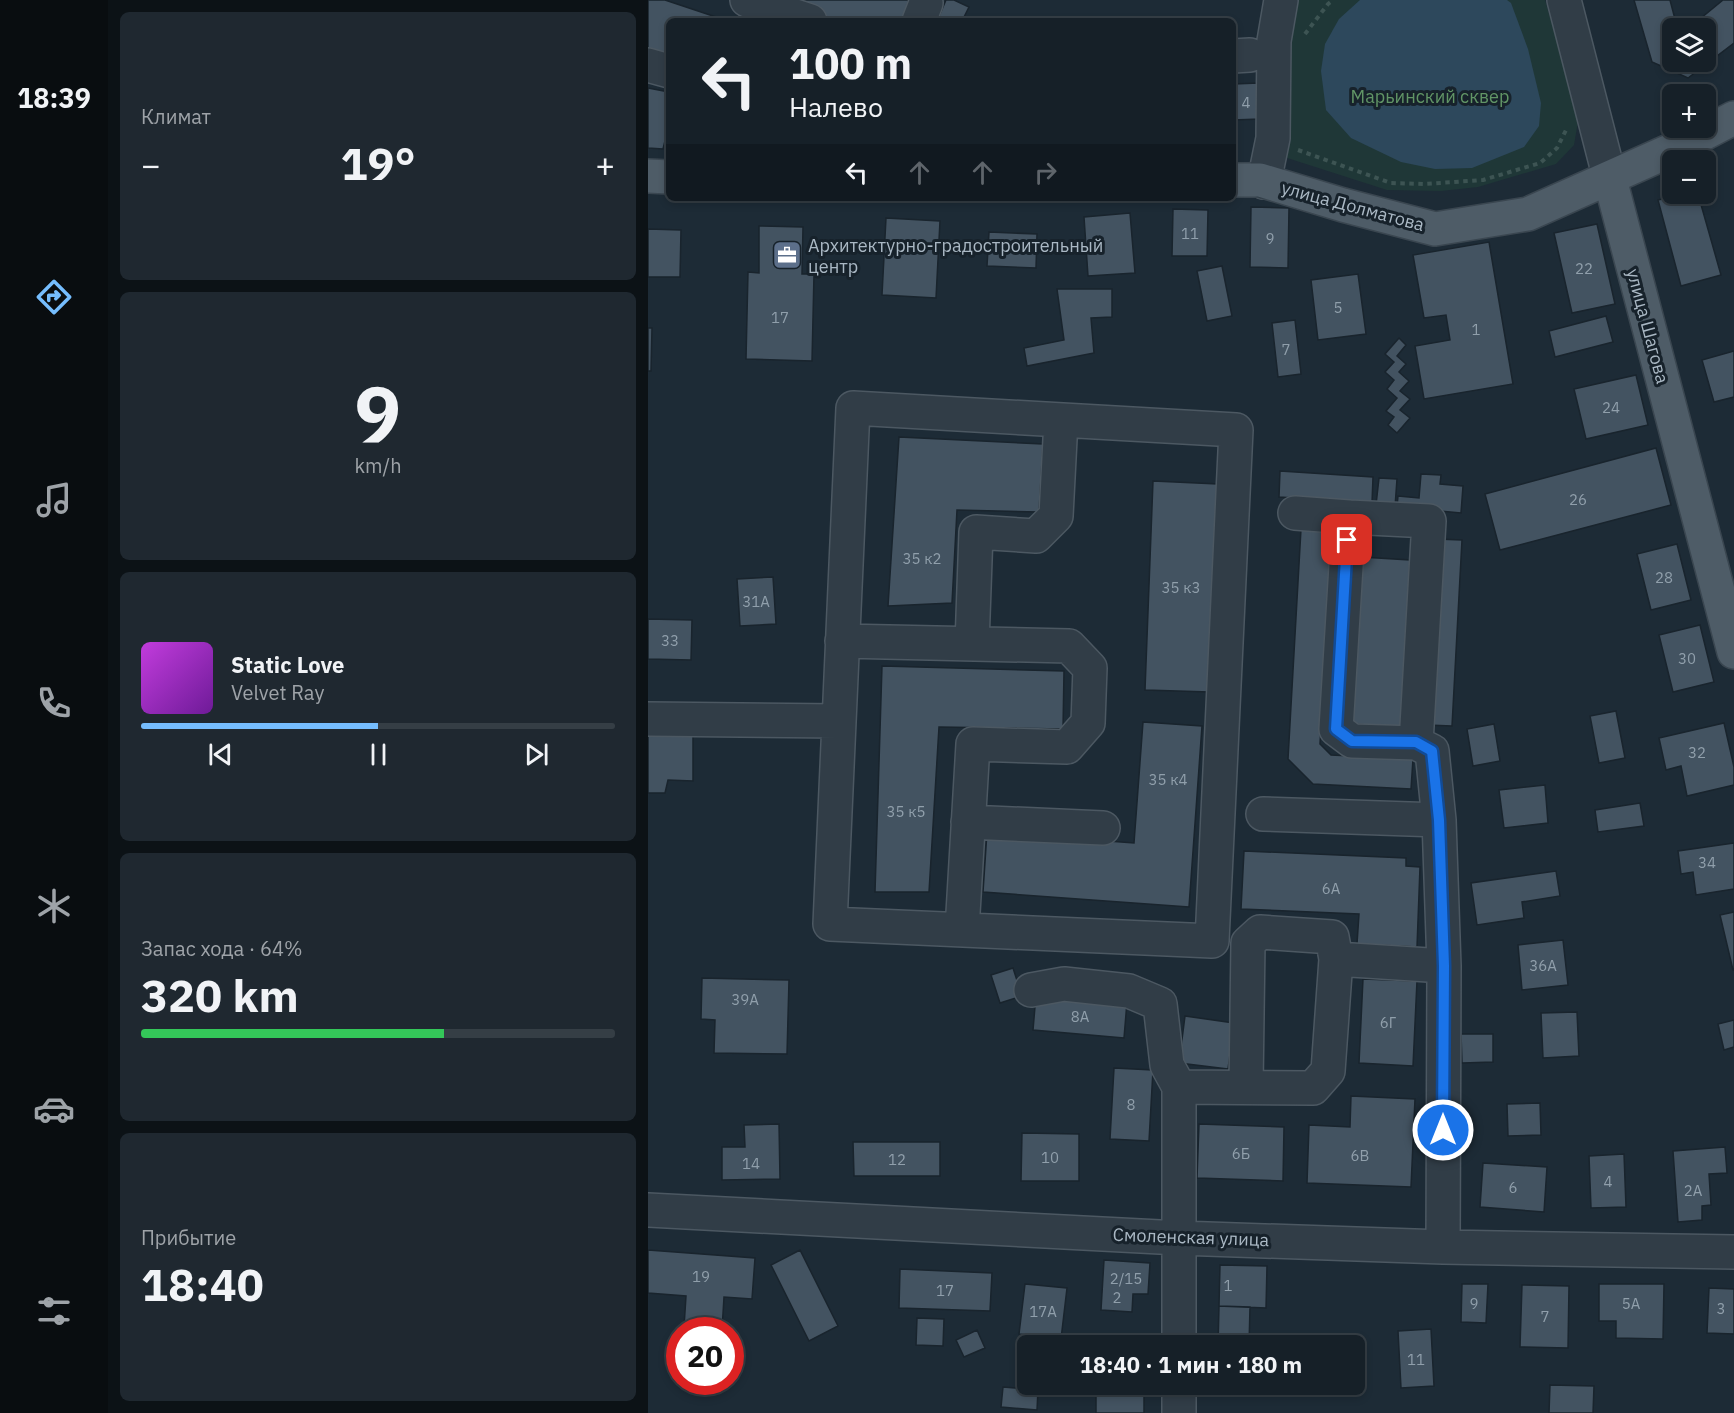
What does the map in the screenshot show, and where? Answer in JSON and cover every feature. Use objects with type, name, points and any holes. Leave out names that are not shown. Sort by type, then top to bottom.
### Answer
[{"type":"main road","name":"улица Долматова","points":[[1248,181],[1435,229],[1528,214],[1610,179],[1734,118]]},
{"type":"main road","points":[[648,176],[666,177]]},
{"type":"main road","name":"улица Шагова","points":[[1610,179],[1729,612],[1734,652]]},
{"type":"street","points":[[742,18],[748,0],[801,18]]},
{"type":"street","points":[[1248,181],[1273,138],[1274,41],[1281,0]]},
{"type":"street","name":"улица Шагова","points":[[1564,0],[1610,179]]},
{"type":"street","points":[[648,65],[666,70]]},
{"type":"street","points":[[853,408],[1061,420],[1236,430],[1212,941],[830,924],[853,408]]},
{"type":"street","points":[[972,644],[976,532],[1036,536],[1056,516],[1061,420]]},
{"type":"street","points":[[1295,513],[1429,521],[1416,742]]},
{"type":"street","points":[[1349,517],[1336,729],[1352,741],[1416,742],[1432,751],[1439,820],[1444,966],[1443,1246]]},
{"type":"street","points":[[842,641],[1069,646],[1090,668],[1088,723],[1067,747],[972,744],[962,930]]},
{"type":"street","points":[[648,719],[839,721]]},
{"type":"street","points":[[1263,814],[1439,820]]},
{"type":"street","points":[[968,822],[1103,828]]},
{"type":"street","points":[[1179,1087],[1313,1088],[1329,1071],[1336,959],[1332,937],[1260,932],[1248,943],[1246,1086]]},
{"type":"street","points":[[1336,959],[1444,966]]},
{"type":"street","points":[[1031,990],[1064,984],[1129,991],[1160,1004],[1167,1065],[1179,1087],[1179,1335]]},
{"type":"street","name":"Смоленская улица","points":[[648,1210],[1179,1238],[1734,1252]]},
{"type":"street","points":[[1179,1395],[1179,1413]]},
{"type":"path","points":[[1303,36],[1328,3],[1333,0]]},
{"type":"path","points":[[1288,147],[1391,183],[1425,184],[1483,180],[1540,163],[1557,148],[1567,128],[1568,119]]},
{"type":"green space","name":"Марьинский сквер","points":[[1288,0],[1545,0],[1579,116],[1574,145],[1556,164],[1478,187],[1441,191],[1387,190],[1281,156]]},
{"type":"water","name":"Марьинский сквер","points":[[1360,0],[1507,0],[1511,3],[1528,49],[1541,103],[1539,126],[1524,147],[1472,168],[1435,169],[1401,162],[1351,138],[1326,110],[1321,71],[1325,44],[1339,19]]},
{"type":"building","points":[[648,0],[665,0],[719,18],[666,18],[666,57],[648,51]]},
{"type":"building","points":[[773,0],[909,0],[903,18],[823,18]]},
{"type":"building","points":[[946,0],[954,0],[969,7],[964,18],[938,18]]},
{"type":"building","points":[[1634,0],[1670,0],[1675,18],[1662,18],[1662,66],[1652,62]]},
{"type":"building","points":[[1723,0],[1734,0],[1734,43],[1716,57],[1716,18],[1701,18]]},
{"type":"building","points":[[1674,72],[1696,72],[1688,78]]},
{"type":"building","points":[[1259,83],[1260,119],[1236,120],[1236,84]]},
{"type":"building","points":[[648,88],[666,91],[666,137],[663,149],[648,148]]},
{"type":"building","points":[[1662,199],[1662,204],[1701,204],[1721,275],[1681,286],[1658,200]]},
{"type":"building","points":[[1251,207],[1289,208],[1288,268],[1250,267]]},
{"type":"building","points":[[1173,209],[1208,210],[1207,256],[1172,256]]},
{"type":"building","points":[[1130,213],[1135,273],[1088,276],[1084,217]]},
{"type":"building","points":[[886,218],[940,221],[936,298],[882,295]]},
{"type":"building","points":[[1597,224],[1615,304],[1572,313],[1554,233]]},
{"type":"building","points":[[759,226],[803,227],[802,274],[814,274],[812,361],[746,359],[748,272],[759,273]]},
{"type":"building","points":[[648,229],[681,230],[680,277],[648,277]]},
{"type":"building","points":[[989,232],[1037,234],[1036,268],[987,266]]},
{"type":"building","points":[[1489,242],[1513,384],[1424,399],[1415,346],[1450,340],[1446,315],[1424,318],[1413,255]]},
{"type":"building","points":[[1222,266],[1232,316],[1207,321],[1197,271]]},
{"type":"building","points":[[1358,274],[1366,334],[1318,340],[1311,280]]},
{"type":"building","points":[[1057,289],[1112,289],[1112,317],[1091,318],[1094,353],[1027,366],[1024,348],[1064,340]]},
{"type":"building","points":[[1606,316],[1613,342],[1555,357],[1549,331]]},
{"type":"building","points":[[1295,320],[1301,374],[1278,377],[1272,323]]},
{"type":"building","points":[[648,328],[652,328],[651,371],[648,371]]},
{"type":"building","points":[[1399,338],[1406,345],[1397,356],[1406,364],[1399,372],[1409,381],[1400,391],[1410,399],[1400,410],[1410,418],[1397,433],[1388,425],[1394,417],[1386,411],[1397,398],[1387,389],[1394,380],[1385,372],[1394,362],[1385,354]]},
{"type":"building","points":[[1734,351],[1734,397],[1714,402],[1702,360]]},
{"type":"building","points":[[1636,375],[1648,425],[1586,439],[1574,389]]},
{"type":"building","points":[[899,437],[1043,444],[1039,512],[957,510],[952,603],[888,606]]},
{"type":"building","points":[[1656,448],[1671,505],[1500,550],[1485,494]]},
{"type":"building","points":[[1280,471],[1373,477],[1372,503],[1279,497]]},
{"type":"building","points":[[1421,474],[1441,475],[1440,484],[1463,486],[1461,513],[1397,507],[1398,496],[1419,498]]},
{"type":"building","points":[[1379,478],[1397,479],[1395,507],[1376,505]]},
{"type":"building","points":[[1153,481],[1218,484],[1210,692],[1145,690]]},
{"type":"building","points":[[1301,529],[1332,531],[1320,744],[1331,755],[1413,759],[1411,789],[1313,784],[1288,759]]},
{"type":"building","points":[[1436,539],[1462,540],[1452,726],[1427,725]]},
{"type":"building","points":[[1677,544],[1691,600],[1651,610],[1637,554]]},
{"type":"building","points":[[1361,557],[1410,560],[1402,727],[1352,724]]},
{"type":"building","points":[[773,577],[776,624],[740,626],[737,579]]},
{"type":"building","points":[[648,619],[692,620],[691,660],[648,659]]},
{"type":"building","points":[[1700,625],[1714,682],[1673,692],[1659,635]]},
{"type":"building","points":[[882,666],[1064,671],[1063,729],[939,727],[929,892],[875,892]]},
{"type":"building","points":[[1616,711],[1625,758],[1599,763],[1590,716]]},
{"type":"building","points":[[1143,722],[1202,726],[1189,907],[983,892],[987,832],[1134,843]]},
{"type":"building","points":[[1724,723],[1734,767],[1734,785],[1687,796],[1681,766],[1666,770],[1659,738]]},
{"type":"building","points":[[1494,724],[1500,761],[1473,766],[1467,729]]},
{"type":"building","points":[[648,734],[693,735],[693,781],[668,780],[665,793],[648,793]]},
{"type":"building","points":[[1545,785],[1548,823],[1504,828],[1499,790]]},
{"type":"building","points":[[1640,803],[1644,826],[1598,832],[1595,810]]},
{"type":"building","points":[[1734,843],[1734,889],[1696,895],[1693,872],[1681,874],[1678,851]]},
{"type":"building","points":[[1244,851],[1406,858],[1406,866],[1420,867],[1417,947],[1357,944],[1359,914],[1241,909]]},
{"type":"building","points":[[1556,871],[1560,896],[1522,902],[1524,918],[1477,925],[1471,883]]},
{"type":"building","points":[[1734,912],[1734,970],[1733,970],[1720,915]]},
{"type":"building","points":[[1563,940],[1568,985],[1522,990],[1518,945]]},
{"type":"building","points":[[1013,968],[1022,996],[1000,1003],[991,975]]},
{"type":"building","points":[[702,978],[789,980],[787,1054],[714,1053],[715,1020],[701,1019]]},
{"type":"building","points":[[1363,979],[1417,981],[1413,1066],[1359,1063]]},
{"type":"building","points":[[1036,995],[1127,1002],[1124,1038],[1033,1030]]},
{"type":"building","points":[[1577,1012],[1579,1056],[1543,1058],[1541,1013]]},
{"type":"building","points":[[1185,1016],[1234,1023],[1228,1069],[1179,1063]]},
{"type":"building","points":[[1734,1020],[1734,1047],[1724,1050],[1718,1024]]},
{"type":"building","points":[[1461,1034],[1493,1034],[1493,1062],[1462,1063]]},
{"type":"building","points":[[1114,1068],[1153,1070],[1149,1141],[1110,1139]]},
{"type":"building","points":[[1351,1096],[1415,1099],[1411,1187],[1307,1183],[1309,1125],[1350,1127]]},
{"type":"building","points":[[1540,1103],[1541,1135],[1508,1136],[1507,1104]]},
{"type":"building","points":[[779,1124],[780,1179],[722,1180],[722,1147],[745,1147],[744,1125]]},
{"type":"building","points":[[1199,1124],[1284,1127],[1283,1181],[1197,1178]]},
{"type":"building","points":[[1022,1133],[1079,1134],[1079,1181],[1021,1181]]},
{"type":"building","points":[[853,1142],[940,1142],[940,1176],[854,1176]]},
{"type":"building","points":[[1725,1147],[1727,1173],[1709,1174],[1711,1205],[1702,1206],[1702,1220],[1678,1222],[1673,1151]]},
{"type":"building","points":[[1624,1154],[1626,1207],[1591,1208],[1589,1156]]},
{"type":"building","points":[[1483,1163],[1547,1167],[1544,1212],[1480,1207]]},
{"type":"building","points":[[648,1250],[755,1258],[752,1299],[724,1297],[723,1317],[685,1317],[686,1296],[648,1293]]},
{"type":"building","points":[[800,1250],[838,1326],[809,1341],[771,1265]]},
{"type":"building","points":[[1104,1260],[1150,1263],[1148,1294],[1133,1294],[1132,1312],[1101,1310]]},
{"type":"building","points":[[1220,1265],[1267,1266],[1266,1308],[1219,1306]]},
{"type":"building","points":[[900,1269],[992,1273],[990,1311],[899,1308]]},
{"type":"building","points":[[1025,1284],[1067,1288],[1061,1335],[1019,1334]]},
{"type":"building","points":[[1462,1284],[1488,1284],[1486,1323],[1461,1322]]},
{"type":"building","points":[[1599,1284],[1664,1284],[1663,1339],[1616,1338],[1616,1321],[1599,1321]]},
{"type":"building","points":[[1522,1285],[1569,1286],[1568,1348],[1520,1347]]},
{"type":"building","points":[[1709,1288],[1734,1289],[1734,1334],[1707,1333]]},
{"type":"building","points":[[1219,1306],[1250,1307],[1249,1335],[1218,1335]]},
{"type":"building","points":[[917,1318],[944,1319],[943,1346],[916,1345]]},
{"type":"building","points":[[1431,1329],[1434,1386],[1401,1388],[1398,1331]]},
{"type":"building","points":[[977,1330],[985,1348],[964,1357],[956,1340]]},
{"type":"building","points":[[1550,1385],[1594,1386],[1593,1413],[1549,1413]]},
{"type":"building","points":[[1003,1387],[1017,1388],[1017,1395],[1038,1395],[1037,1410],[1001,1407]]},
{"type":"building","points":[[1096,1395],[1144,1396],[1144,1413],[1096,1413]]},
{"type":"place","name":"Архитектурно-градостроительный центр","points":[[787,255]]},
{"type":"route","points":[[1347,540],[1336,729],[1352,741],[1416,742],[1432,751],[1439,820],[1444,966],[1443,1130]]}]
